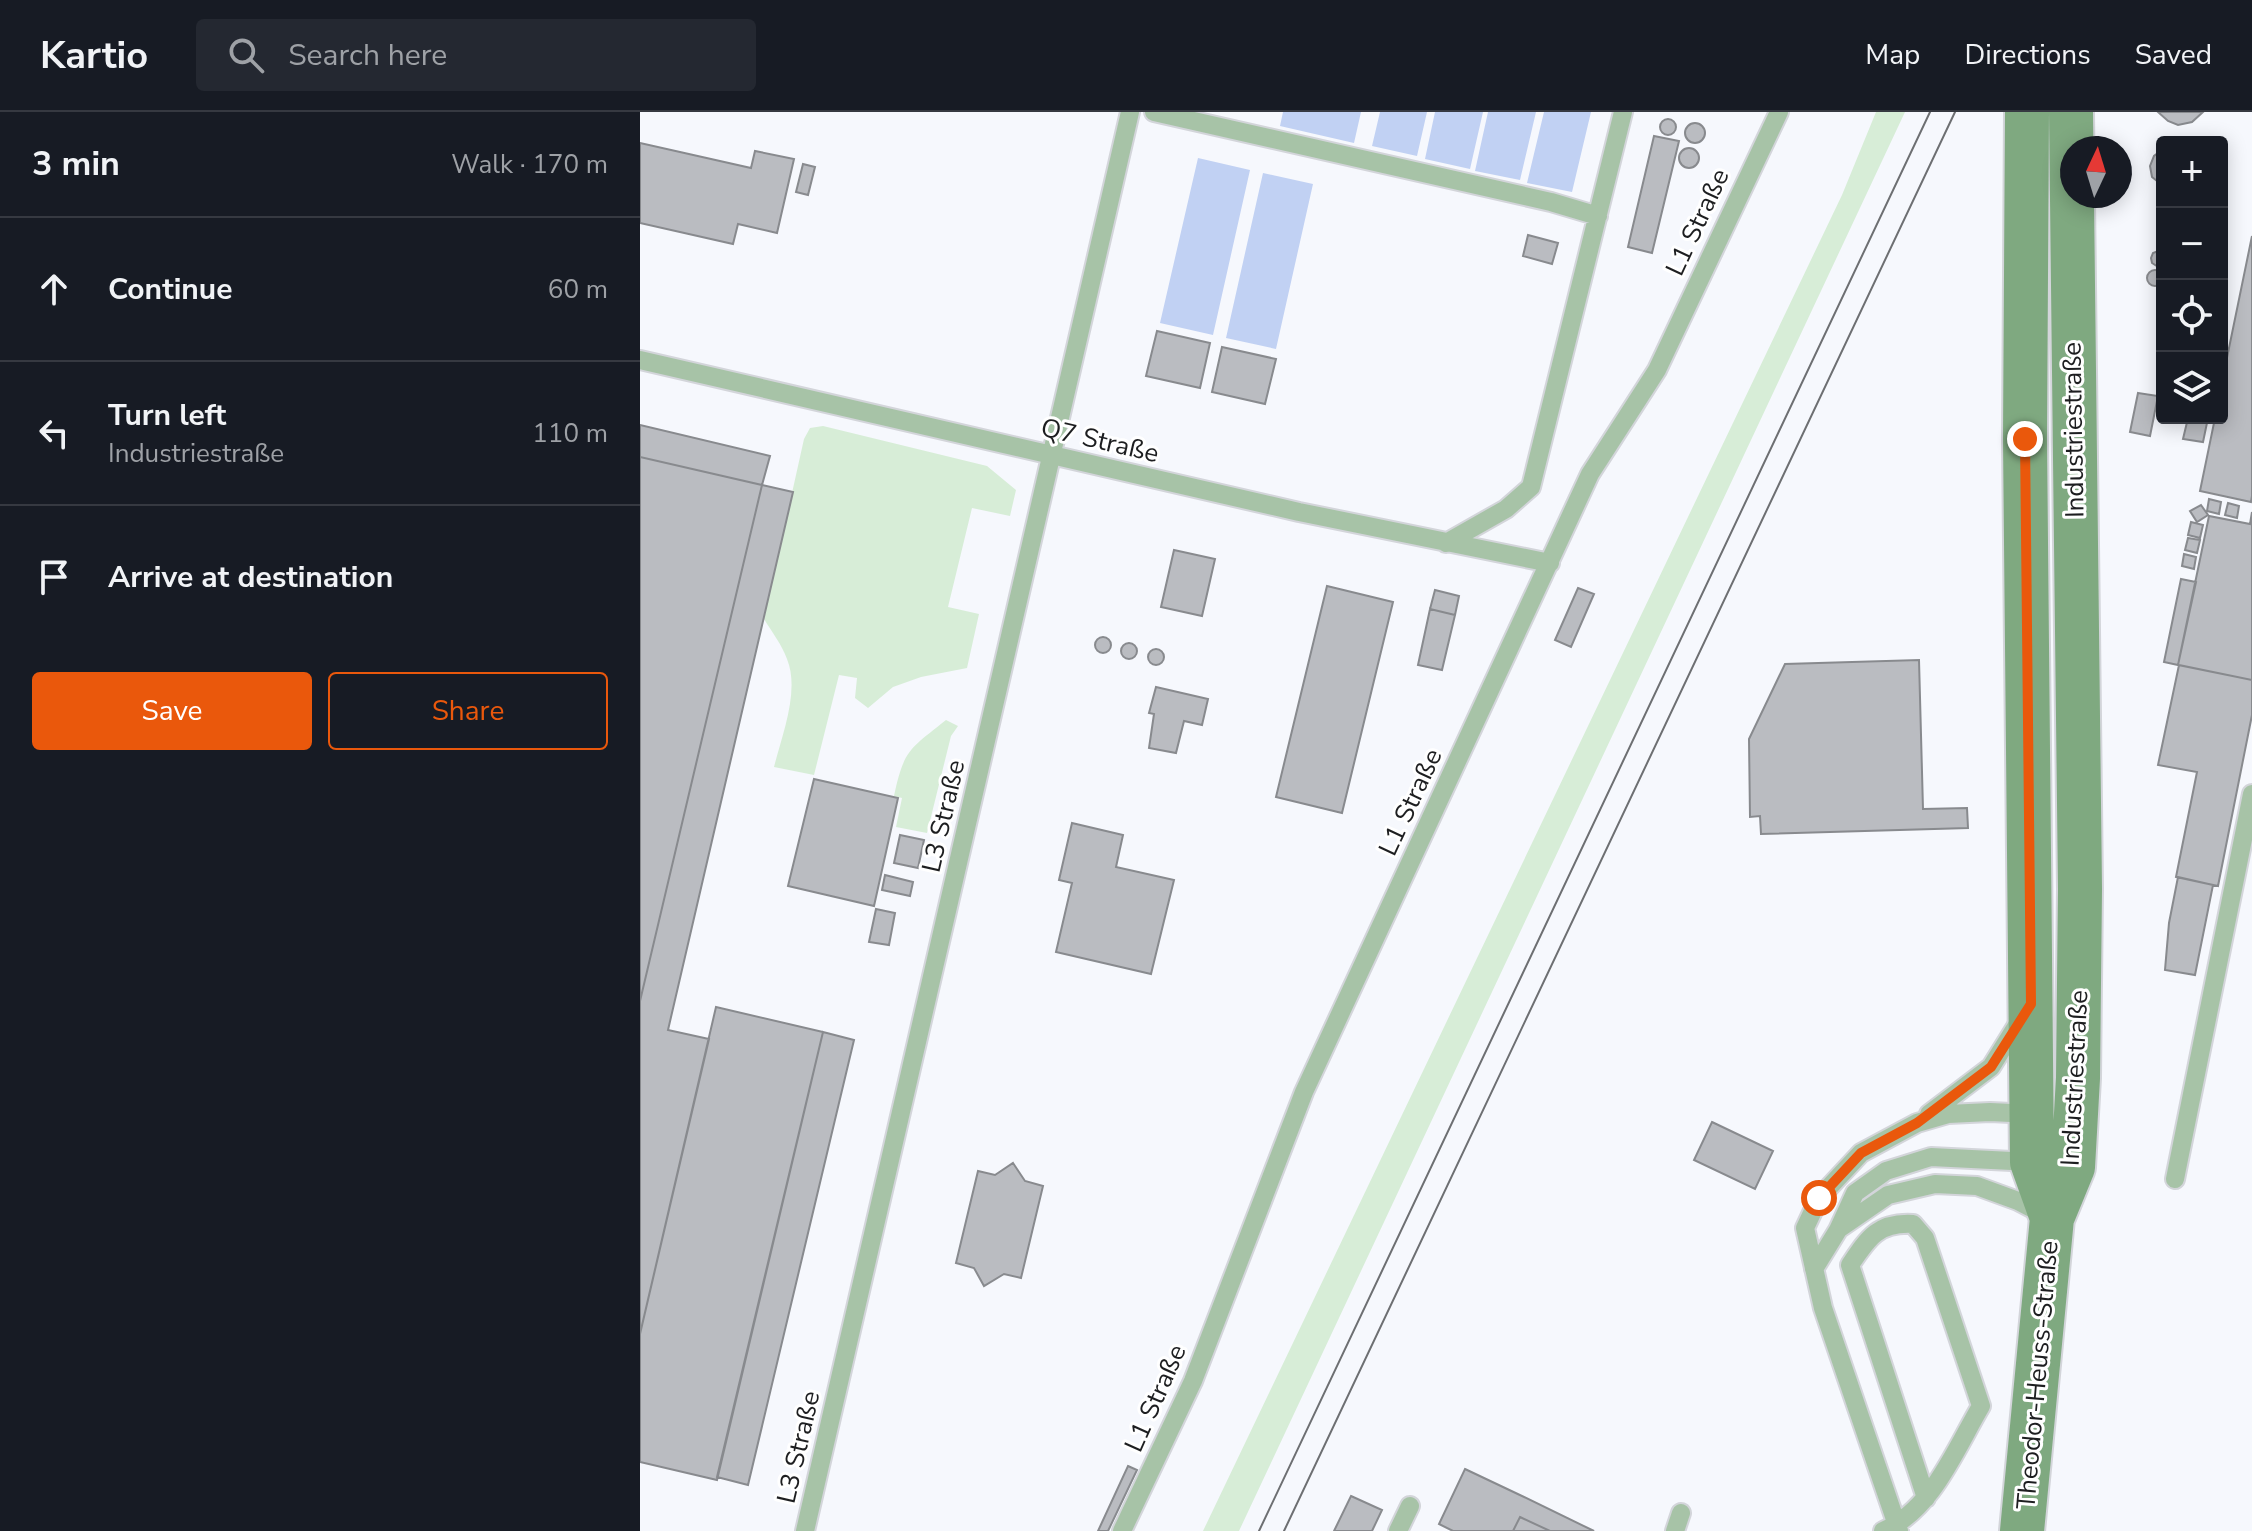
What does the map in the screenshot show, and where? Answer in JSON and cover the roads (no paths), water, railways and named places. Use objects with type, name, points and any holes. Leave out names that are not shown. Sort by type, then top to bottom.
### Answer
[{"type":"main road","name":"Industriestraße","points":[[2027,112],[2025,439],[2031,1004],[2054,1115]]},
{"type":"main road","name":"Industriestraße","points":[[2052,1218],[2054,1115],[2080,889],[2071,112]]},
{"type":"main road","name":"Theodor-Heuss-Straße","points":[[2022,1531],[2052,1218]]},
{"type":"lane","name":"L3 Straße","points":[[805,1531],[1130,112]]},
{"type":"lane","points":[[1154,112],[1551,202],[1598,216]]},
{"type":"lane","points":[[1446,543],[1506,509],[1531,487],[1623,112]]},
{"type":"lane","name":"L1 Straße","points":[[1122,1531],[1193,1381],[1304,1092],[1590,474],[1657,370],[1779,112]]},
{"type":"lane","name":"Q7 Straße","points":[[640,360],[1051,456],[1550,563]]},
{"type":"lane","points":[[2175,1179],[2252,794]]},
{"type":"lane","points":[[1926,1498],[1850,1265],[1869,1237],[1894,1223],[1913,1224],[1925,1238],[1981,1406],[1926,1498],[1893,1529],[1823,1308],[1805,1228],[1819,1198],[1861,1153],[1917,1123],[1991,1067],[2031,1004]]},
{"type":"lane","points":[[1917,1123],[1948,1114],[2054,1115]]},
{"type":"lane","points":[[1814,1269],[1838,1230],[1855,1193],[1886,1171],[1931,1157],[2052,1164]]},
{"type":"lane","points":[[1838,1230],[1888,1195],[1935,1184],[1977,1186],[2052,1218]]},
{"type":"lane","points":[[1398,1531],[1410,1506]]},
{"type":"water","points":[[1283,112],[1361,112],[1354,143],[1280,126]]},
{"type":"water","points":[[1380,112],[1427,112],[1417,156],[1372,146]]},
{"type":"water","points":[[1435,112],[1483,112],[1470,169],[1425,159]]},
{"type":"water","points":[[1488,112],[1536,112],[1520,180],[1475,171]]},
{"type":"water","points":[[1544,112],[1591,112],[1572,192],[1527,183]]},
{"type":"water","points":[[1198,158],[1250,170],[1213,335],[1160,323]]},
{"type":"water","points":[[1263,173],[1313,184],[1276,349],[1226,338]]},
{"type":"tram line","points":[[1259,1531],[1930,112]]},
{"type":"tram line","points":[[1284,1531],[1955,112]]}]
